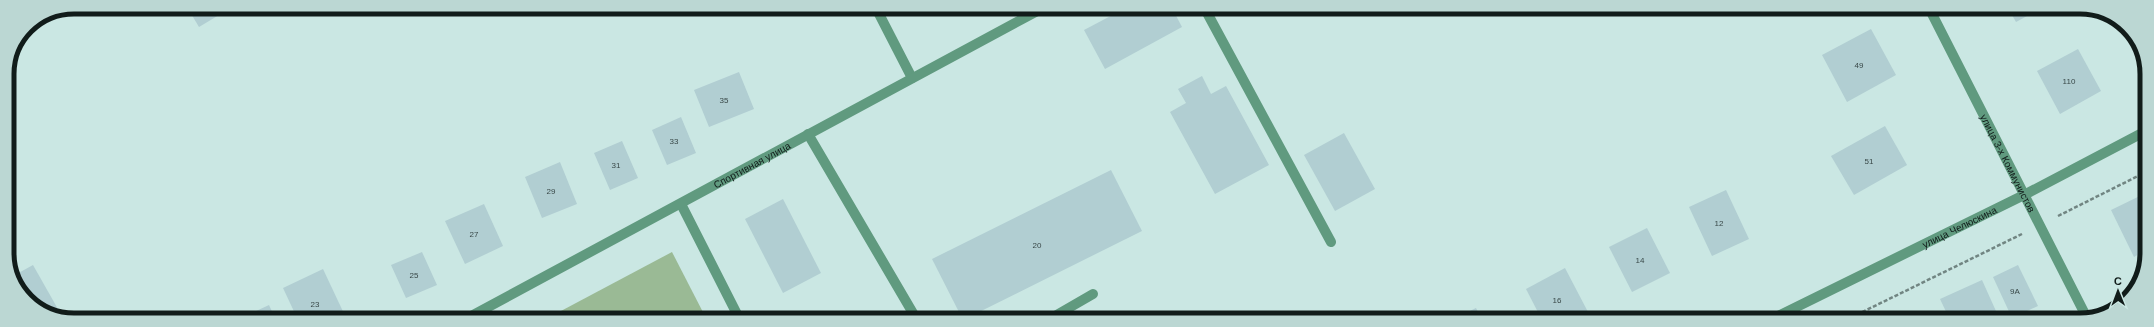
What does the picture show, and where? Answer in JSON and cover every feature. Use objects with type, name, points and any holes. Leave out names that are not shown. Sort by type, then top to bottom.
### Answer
[{"type":"street","points":[[879,14],[912,78]]},
{"type":"street","name":"Спортивная улица","points":[[477,313],[1032,14]]},
{"type":"street","points":[[1206,14],[1331,242]]},
{"type":"street","name":"улица 3-х Коммунистов","points":[[1932,14],[2084,313]]},
{"type":"street","points":[[808,134],[913,313]]},
{"type":"street","name":"улица Челюскина","points":[[1784,313],[2024,195],[2140,134]]},
{"type":"street","points":[[681,204],[736,313]]},
{"type":"street","points":[[1060,313],[1093,294]]},
{"type":"path","points":[[1860,313],[2040,226],[2140,175]]},
{"type":"green space","points":[[672,252],[703,313],[557,313]]},
{"type":"building","points":[[191,14],[221,14],[199,27]]},
{"type":"building","points":[[1114,14],[1175,14],[1182,27],[1105,69],[1084,30]]},
{"type":"building","points":[[2011,14],[2031,14],[2016,22]]},
{"type":"building","points":[[1871,29],[1896,75],[1847,102],[1822,55]]},
{"type":"building","points":[[2078,49],[2101,91],[2060,114],[2037,71]]},
{"type":"building","points":[[739,72],[754,109],[709,127],[694,90]]},
{"type":"building","points":[[1202,76],[1211,94],[1226,86],[1269,165],[1215,194],[1170,112],[1186,103],[1178,89]]},
{"type":"building","points":[[681,117],[696,153],[667,165],[652,130]]},
{"type":"building","points":[[1885,126],[1907,165],[1854,195],[1831,156]]},
{"type":"building","points":[[1344,133],[1375,189],[1335,211],[1304,155]]},
{"type":"building","points":[[622,141],[638,178],[610,190],[594,153]]},
{"type":"building","points":[[560,162],[577,204],[542,218],[525,177]]},
{"type":"building","points":[[1111,170],[1142,231],[977,313],[959,313],[932,259]]},
{"type":"building","points":[[1726,190],[1749,239],[1712,256],[1689,207]]},
{"type":"building","points":[[2140,196],[2140,253],[2134,257],[2111,210]]},
{"type":"building","points":[[783,199],[821,273],[783,293],[745,219]]},
{"type":"building","points":[[484,204],[503,246],[465,264],[445,221]]},
{"type":"building","points":[[1647,228],[1670,273],[1632,292],[1609,247]]},
{"type":"building","points":[[422,252],[437,285],[406,298],[391,265]]},
{"type":"building","points":[[33,265],[59,311],[47,307],[37,301],[26,290],[18,273]]},
{"type":"building","points":[[2018,265],[2038,306],[2023,313],[2010,313],[1993,277]]},
{"type":"building","points":[[1565,268],[1588,312],[1538,313],[1526,289]]},
{"type":"building","points":[[323,269],[344,313],[295,313],[283,288]]},
{"type":"building","points":[[1982,280],[1997,313],[1947,313],[1940,299]]},
{"type":"building","points":[[269,305],[273,313],[252,313]]},
{"type":"building","points":[[1476,308],[1478,313],[1466,313]]}]
